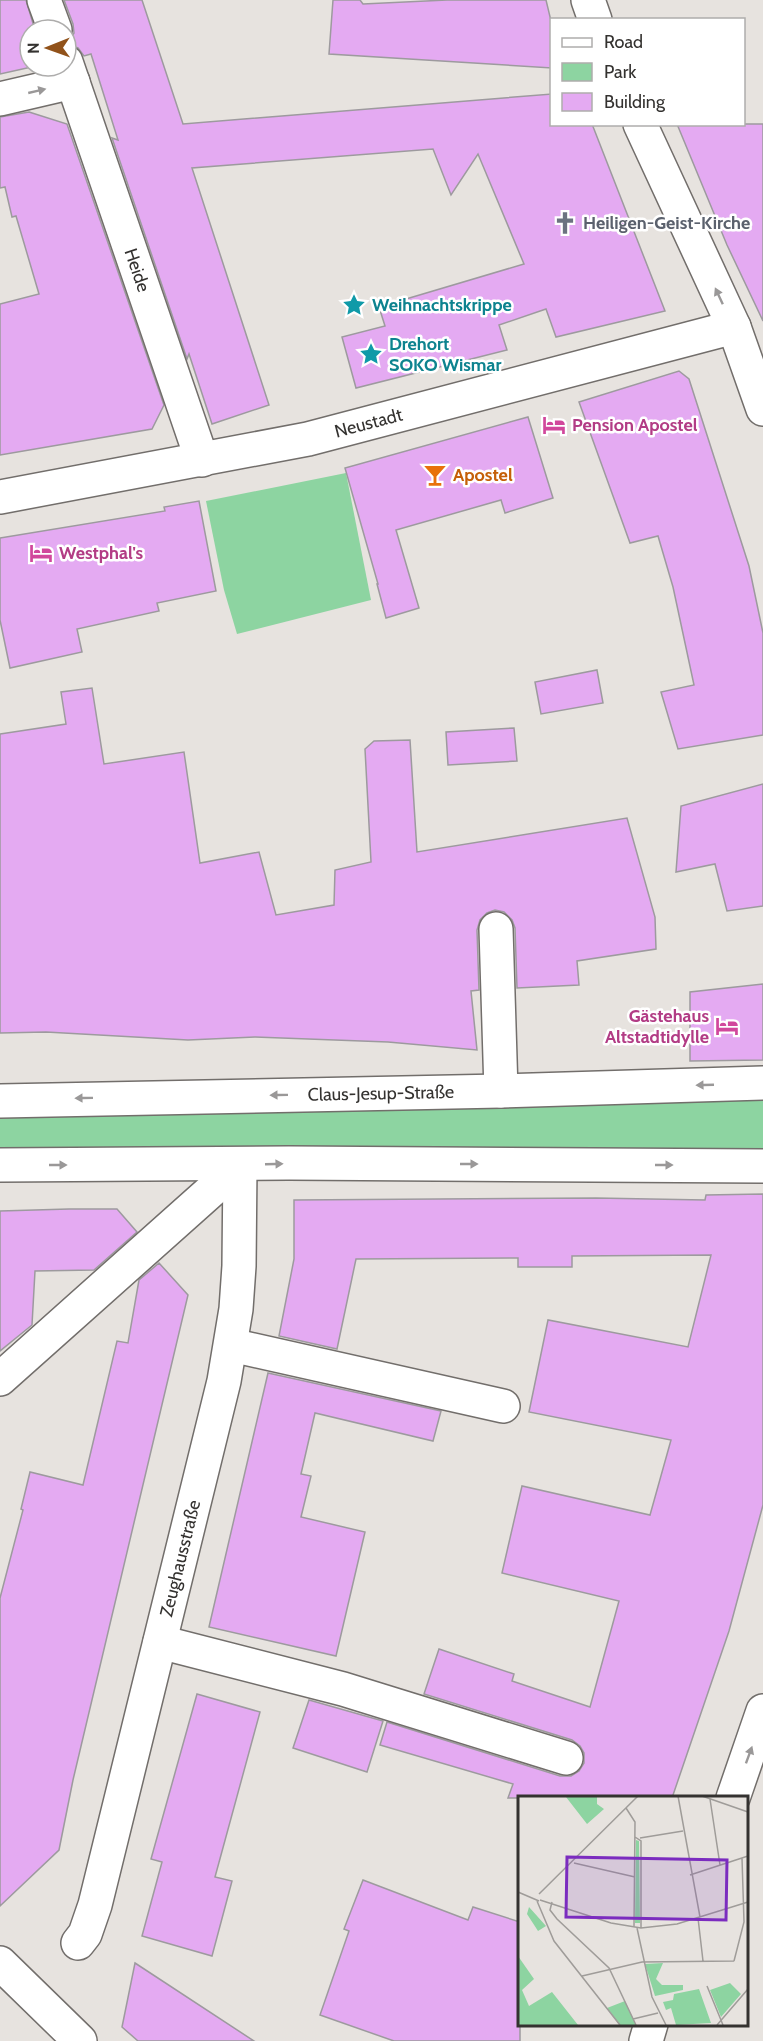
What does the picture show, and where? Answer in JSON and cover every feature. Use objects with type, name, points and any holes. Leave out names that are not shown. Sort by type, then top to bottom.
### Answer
[{"type":"street","points":[[44,0],[51,18]]},
{"type":"street","points":[[588,0],[594,18]]},
{"type":"street","points":[[0,99],[54,78]]},
{"type":"street","name":"Heide","points":[[72,78],[202,460]]},
{"type":"street","points":[[641,126],[747,342],[763,409]]},
{"type":"street","name":"Neustadt","points":[[0,497],[308,439],[747,342]]},
{"type":"street","points":[[496,929],[501,1091]]},
{"type":"street","name":"Claus-Jesup-Straße","points":[[0,1101],[501,1091],[763,1083]]},
{"type":"street","points":[[0,1165],[289,1163],[763,1166]]},
{"type":"street","points":[[0,1379],[240,1165]]},
{"type":"street","name":"Zeughausstraße","points":[[78,1943],[85,1934],[95,1905],[231,1346],[239,1266],[240,1165]]},
{"type":"street","points":[[231,1346],[503,1406]]},
{"type":"street","points":[[160,1642],[343,1689],[566,1758]]},
{"type":"street","points":[[734,1796],[763,1711]]},
{"type":"street","points":[[0,1963],[80,2041]]},
{"type":"street","points":[[645,2041],[651,2026]]},
{"type":"green space","points":[[346,473],[371,600],[237,634],[224,590],[206,501]]},
{"type":"green space","points":[[763,1095],[763,1156],[0,1156],[0,1113]]},
{"type":"building","points":[[0,0],[26,0],[31,18],[18,18],[18,70],[0,74]]},
{"type":"building","points":[[64,0],[142,0],[183,124],[550,94],[550,126],[593,126],[665,311],[556,337],[546,309],[499,325],[507,350],[356,388],[342,337],[385,326],[379,307],[524,264],[478,154],[451,195],[433,149],[192,168],[269,405],[212,424],[189,354],[187,359],[112,138],[118,140],[91,54],[84,56],[78,48],[78,18],[71,18]]},
{"type":"building","points":[[333,0],[360,0],[363,4],[447,0],[546,0],[550,18],[550,68],[329,54]]},
{"type":"building","points":[[29,112],[67,124],[164,405],[152,429],[0,455],[0,304],[39,294],[16,216],[12,217],[5,187],[0,188],[0,117]]},
{"type":"building","points":[[763,124],[763,321],[727,245],[678,126]]},
{"type":"building","points":[[679,371],[689,379],[749,566],[763,633],[763,735],[678,749],[661,692],[694,685],[673,587],[658,536],[630,543],[579,402]]},
{"type":"building","points":[[528,417],[553,498],[505,513],[501,500],[396,530],[419,608],[386,618],[345,468]]},
{"type":"building","points":[[199,501],[216,591],[157,603],[159,611],[77,629],[82,652],[10,668],[0,620],[0,538],[165,511],[164,507]]},
{"type":"building","points":[[597,670],[603,703],[541,714],[535,682]]},
{"type":"building","points":[[92,688],[104,764],[184,752],[200,863],[259,852],[276,915],[334,905],[335,870],[371,862],[365,749],[374,741],[410,740],[417,852],[627,818],[655,917],[656,949],[577,961],[579,985],[517,988],[515,928],[512,920],[504,912],[495,910],[487,913],[480,920],[477,930],[479,990],[471,991],[477,1050],[388,1042],[255,1037],[188,1040],[46,1032],[0,1033],[0,734],[66,724],[61,692]]},
{"type":"building","points":[[514,728],[517,761],[448,765],[446,732]]},
{"type":"building","points":[[763,784],[763,906],[727,911],[715,864],[676,872],[681,806]]},
{"type":"building","name":"Gästehaus Altstadtidylle","points":[[763,984],[763,1060],[690,1061],[690,992]]},
{"type":"building","points":[[763,1194],[763,1505],[729,1631],[673,1796],[518,1796],[518,1798],[508,1798],[513,1784],[380,1745],[387,1722],[560,1776],[571,1776],[579,1771],[584,1763],[584,1753],[580,1746],[572,1740],[424,1694],[439,1649],[514,1674],[512,1681],[590,1707],[619,1601],[502,1573],[522,1486],[650,1515],[671,1440],[529,1412],[548,1320],[688,1347],[711,1255],[572,1256],[572,1267],[518,1267],[518,1258],[356,1259],[337,1349],[279,1336],[294,1259],[294,1200],[596,1198],[705,1200],[706,1195]]},
{"type":"building","points":[[117,1209],[137,1232],[94,1270],[35,1271],[32,1325],[0,1351],[0,1211]]},
{"type":"building","points":[[159,1263],[188,1295],[73,1780],[59,1850],[0,1906],[0,1598],[23,1510],[21,1509],[30,1472],[83,1485],[117,1341],[128,1343],[139,1280]]},
{"type":"building","points":[[268,1373],[441,1411],[433,1441],[315,1413],[301,1474],[311,1476],[301,1517],[365,1532],[336,1656],[209,1627]]},
{"type":"building","points":[[197,1694],[260,1712],[215,1877],[232,1881],[212,1956],[142,1936],[162,1862],[151,1859]]},
{"type":"building","points":[[309,1700],[383,1721],[367,1772],[293,1748]]},
{"type":"building","points":[[363,1880],[468,1920],[473,1907],[518,1921],[520,2041],[394,2041],[320,2015],[349,1931],[344,1929]]},
{"type":"building","points":[[135,1963],[254,2041],[138,2041],[122,2027]]},
{"type":"place","name":"Heiligen-Geist-Kirche","points":[[565,223]]},
{"type":"place","name":"Weihnachtskrippe","points":[[354,305]]},
{"type":"place","name":"Drehort SOKO Wismar","points":[[371,354]]},
{"type":"place","name":"Pension Apostel","points":[[554,425]]},
{"type":"place","name":"Apostel","points":[[435,475]]},
{"type":"place","name":"Westphal's","points":[[41,553]]},
{"type":"place","name":"Gästehaus Altstadtidylle","points":[[727,1026]]}]
